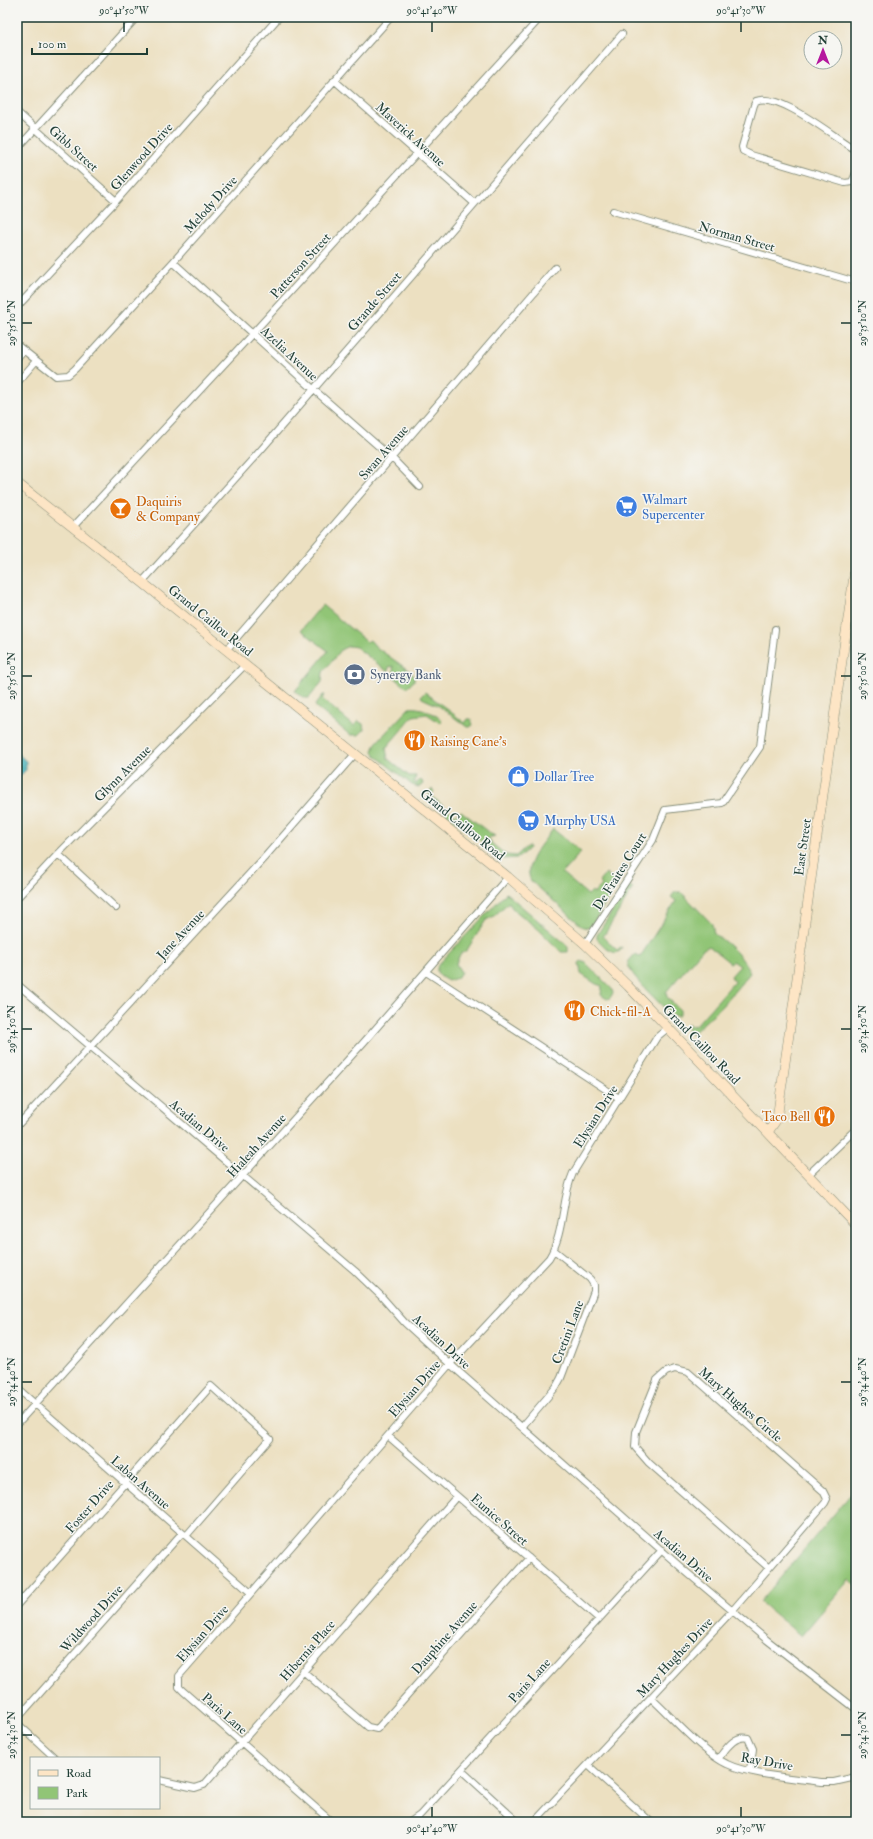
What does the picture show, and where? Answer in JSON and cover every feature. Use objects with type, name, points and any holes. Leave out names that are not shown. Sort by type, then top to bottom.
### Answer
[{"type":"main road","name":"Grand Caillou Road","points":[[17,483],[508,877],[585,944],[668,1028],[856,1225]]},
{"type":"main road","name":"East Street","points":[[768,1132],[777,1119],[855,583],[856,562]]},
{"type":"street","points":[[17,149],[138,17]]},
{"type":"street","name":"Glenwood Drive","points":[[17,307],[116,201],[279,17]]},
{"type":"street","name":"Melody Drive","points":[[23,351],[56,376],[68,375],[173,262],[391,17]]},
{"type":"street","name":"Patterson Street","points":[[73,527],[253,333],[541,17]]},
{"type":"street","name":"Grande Street","points":[[142,582],[260,451],[312,388],[622,34]]},
{"type":"street","name":"Maverick Avenue","points":[[334,80],[474,203]]},
{"type":"street","points":[[856,150],[792,108],[763,99],[756,101],[754,105],[742,146],[744,152],[751,155],[845,183],[852,182],[856,173]]},
{"type":"street","name":"Gibb Street","points":[[17,112],[116,201]]},
{"type":"street","name":"Norman Street","points":[[612,211],[856,282]]},
{"type":"street","name":"Azelia Avenue","points":[[173,262],[312,388],[393,458],[420,487]]},
{"type":"street","name":"Swan Avenue","points":[[227,650],[555,268]]},
{"type":"street","points":[[17,345],[23,351],[17,358]]},
{"type":"street","points":[[17,383],[36,361]]},
{"type":"street","name":"De Fraites Court","points":[[585,944],[653,840],[665,810],[722,803],[760,747],[775,629]]},
{"type":"street","name":"Glynn Avenue","points":[[17,898],[58,854],[245,665]]},
{"type":"street","name":"Jane Avenue","points":[[17,1126],[264,858],[356,754]]},
{"type":"street","points":[[58,854],[116,908]]},
{"type":"street","name":"Hialeah Avenue","points":[[17,1424],[244,1176],[426,972],[508,877]]},
{"type":"street","points":[[426,972],[619,1098]]},
{"type":"street","name":"Acadian Drive","points":[[17,984],[355,1271],[381,1296],[405,1323],[450,1364],[732,1611],[856,1709]]},
{"type":"street","name":"Elysian Drive","points":[[178,1682],[179,1676],[183,1671],[450,1364],[545,1263],[554,1250],[557,1241],[566,1193],[571,1177],[657,1037],[668,1028]]},
{"type":"street","points":[[808,1175],[856,1129]]},
{"type":"street","name":"Cretini Lane","points":[[522,1427],[556,1387],[561,1378],[594,1291],[594,1285],[590,1279],[554,1250]]},
{"type":"street","name":"Mary Hughes Circle","points":[[769,1568],[649,1463],[635,1447],[636,1432],[659,1377],[666,1372],[675,1369],[688,1372],[823,1490],[826,1495],[825,1503]]},
{"type":"street","name":"Foster Drive","points":[[17,1605],[211,1386],[270,1438]]},
{"type":"street","name":"Laban Avenue","points":[[17,1388],[251,1593]]},
{"type":"street","name":"Eunice Street","points":[[388,1436],[599,1619]]},
{"type":"street","name":"Wildwood Drive","points":[[17,1719],[270,1438]]},
{"type":"street","name":"Hibernia Place","points":[[160,1780],[196,1788],[204,1785],[302,1671],[457,1496]]},
{"type":"street","name":"Mary Hughes Drive","points":[[534,1822],[732,1611],[825,1503]]},
{"type":"street","name":"Paris Lane","points":[[410,1822],[420,1815],[662,1550]]},
{"type":"street","name":"Dauphine Avenue","points":[[302,1671],[368,1727],[374,1728],[381,1725],[529,1558]]},
{"type":"street","name":"Paris Lane","points":[[178,1682],[179,1687],[183,1691],[332,1822]]},
{"type":"street","name":"Ray Drive","points":[[651,1698],[718,1759],[727,1764],[750,1770],[821,1782],[834,1782],[856,1777]]},
{"type":"street","points":[[17,1724],[54,1757]]},
{"type":"street","points":[[718,1759],[738,1738],[748,1738],[753,1749],[750,1770]]},
{"type":"street","points":[[588,1764],[651,1822]]},
{"type":"street","points":[[461,1770],[518,1822]]},
{"type":"green space","points":[[322,605],[367,642],[370,640],[376,647],[411,672],[414,677],[414,681],[406,687],[394,677],[393,666],[389,667],[388,672],[356,647],[349,646],[342,649],[323,672],[322,682],[309,698],[304,698],[295,691],[328,651],[301,630]]},
{"type":"green space","points":[[425,692],[465,723],[468,719],[471,719],[473,725],[467,727],[439,706],[422,698],[421,696]]},
{"type":"green space","points":[[323,695],[325,695],[322,699],[354,726],[358,721],[363,724],[364,730],[359,735],[350,735],[317,708],[315,705]]},
{"type":"green space","points":[[409,708],[418,708],[427,711],[436,715],[442,721],[440,723],[427,714],[413,716],[386,748],[388,759],[409,776],[416,776],[414,782],[416,784],[419,780],[422,781],[423,784],[419,787],[412,785],[376,756],[373,751],[376,743]]},
{"type":"green space","points":[[432,789],[434,791],[431,796],[455,815],[461,811],[495,836],[488,838],[491,843],[506,855],[516,856],[526,847],[529,846],[529,848],[518,858],[503,859],[431,801],[429,793]]},
{"type":"green space","points":[[553,829],[581,852],[562,873],[588,895],[592,891],[594,893],[602,885],[599,882],[606,873],[614,880],[621,877],[589,928],[583,927],[531,881],[529,867],[531,860]]},
{"type":"green space","points":[[631,886],[633,888],[603,937],[617,950],[622,947],[620,951],[615,953],[607,949],[597,939],[597,935],[625,891]]},
{"type":"green space","points":[[675,892],[681,892],[712,924],[714,934],[735,951],[744,961],[750,973],[722,1006],[691,1035],[687,1031],[688,1024],[691,1026],[696,1025],[734,982],[731,976],[740,966],[733,961],[730,963],[709,946],[702,950],[666,992],[667,997],[680,1010],[680,1015],[678,1016],[672,1015],[639,981],[633,974],[628,962],[635,954],[640,957],[676,901],[671,897]]},
{"type":"green space","points":[[506,893],[568,946],[568,952],[561,952],[538,929],[512,908],[509,902],[494,916],[486,920],[467,950],[460,954],[456,964],[461,972],[457,978],[448,981],[441,977],[437,971],[438,965]]},
{"type":"green space","points":[[581,961],[586,963],[612,989],[613,993],[610,998],[607,999],[601,995],[602,986],[596,984],[581,974],[579,963]]},
{"type":"green space","points":[[856,1488],[856,1585],[849,1580],[801,1636],[760,1602]]},
{"type":"water","points":[[17,753],[26,761],[26,770],[17,779]]},
{"type":"place","name":"Walmart Supercenter","points":[[627,506]]},
{"type":"place","name":"Daquiris & Company","points":[[120,508]]},
{"type":"place","name":"Synergy Bank","points":[[355,674]]},
{"type":"place","name":"Raising Cane's","points":[[414,741]]},
{"type":"place","name":"Dollar Tree","points":[[518,776]]},
{"type":"place","name":"Murphy USA","points":[[528,820]]},
{"type":"place","name":"Chick-fil-A","points":[[574,1011]]},
{"type":"place","name":"Taco Bell","points":[[825,1116]]}]
